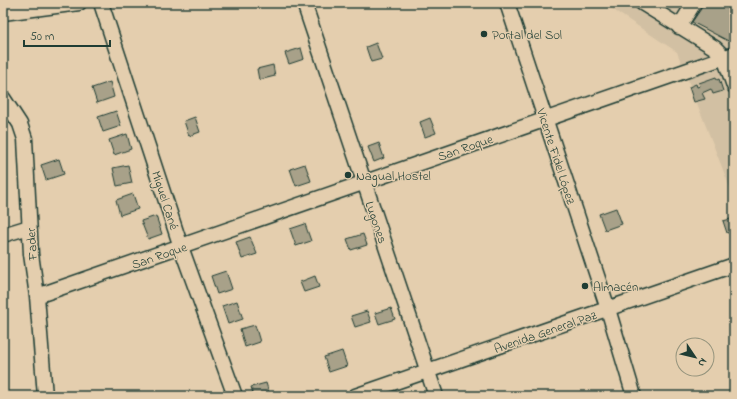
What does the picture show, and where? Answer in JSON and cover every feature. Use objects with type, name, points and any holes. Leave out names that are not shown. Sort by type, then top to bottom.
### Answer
[{"type":"street","points":[[3,14],[79,3]]},
{"type":"street","name":"Miguel Cané","points":[[101,3],[181,247],[235,396]]},
{"type":"street","name":"Lugones","points":[[304,3],[436,396]]},
{"type":"street","name":"Vicente Fidel López","points":[[507,3],[608,309],[634,396]]},
{"type":"street","points":[[642,3],[679,27],[729,56],[734,86]]},
{"type":"street","points":[[679,27],[694,3]]},
{"type":"street","name":"San Roque","points":[[37,296],[729,56]]},
{"type":"street","name":"Fader","points":[[3,98],[20,124],[25,139],[31,254],[37,296],[45,396]]},
{"type":"street","points":[[3,234],[30,227]]},
{"type":"street","name":"Avenida General Paz","points":[[355,396],[734,265]]},
{"type":"shaded area","points":[[603,3],[734,3],[734,198],[677,52]]},
{"type":"building","points":[[705,3],[734,3],[734,44],[692,22]]},
{"type":"building","points":[[376,43],[382,59],[371,62],[366,47]]},
{"type":"building","points":[[301,48],[304,59],[289,64],[285,53]]},
{"type":"building","points":[[273,65],[275,76],[259,80],[257,69]]},
{"type":"building","points":[[716,77],[717,80],[719,79],[723,91],[713,94],[711,89],[702,93],[705,99],[694,102],[689,87],[696,84],[697,87],[700,86],[699,83]]},
{"type":"building","points":[[110,82],[114,97],[97,103],[92,88]]},
{"type":"building","points":[[116,111],[121,126],[103,132],[98,117]]},
{"type":"building","points":[[195,117],[200,132],[189,136],[184,121]]},
{"type":"building","points":[[430,118],[436,133],[425,137],[420,122]]},
{"type":"building","points":[[127,134],[131,149],[114,155],[109,140]]},
{"type":"building","points":[[379,143],[384,158],[374,162],[368,147]]},
{"type":"building","points":[[59,159],[64,174],[46,180],[41,165]]},
{"type":"building","points":[[305,164],[311,181],[296,186],[290,169]]},
{"type":"building","points":[[128,165],[132,183],[117,186],[113,168]]},
{"type":"building","points":[[133,194],[138,209],[120,215],[116,200]]},
{"type":"building","points":[[616,208],[622,224],[605,230],[599,214]]},
{"type":"building","points":[[156,216],[162,234],[148,239],[141,221]]},
{"type":"building","points":[[734,218],[734,231],[727,233],[723,221]]},
{"type":"building","points":[[305,224],[311,241],[296,246],[290,229]]},
{"type":"building","points":[[363,234],[367,245],[351,250],[347,239]]},
{"type":"building","points":[[250,237],[257,254],[242,259],[236,242]]},
{"type":"building","points":[[226,271],[232,289],[217,294],[211,276]]},
{"type":"building","points":[[315,276],[319,287],[304,292],[300,282]]},
{"type":"building","points":[[237,301],[243,319],[228,324],[222,306]]},
{"type":"building","points":[[391,308],[395,319],[379,324],[375,313]]},
{"type":"building","points":[[367,311],[371,322],[355,327],[351,316]]},
{"type":"building","points":[[255,325],[260,342],[245,347],[240,329]]},
{"type":"building","points":[[342,351],[347,366],[329,372],[324,357]]},
{"type":"building","points":[[266,383],[270,396],[254,396],[251,387]]},
{"type":"place","name":"Portal del Sol","points":[[484,34]]},
{"type":"place","name":"Nagual Hostel","points":[[348,175]]},
{"type":"place","name":"Almacén","points":[[585,286]]}]
